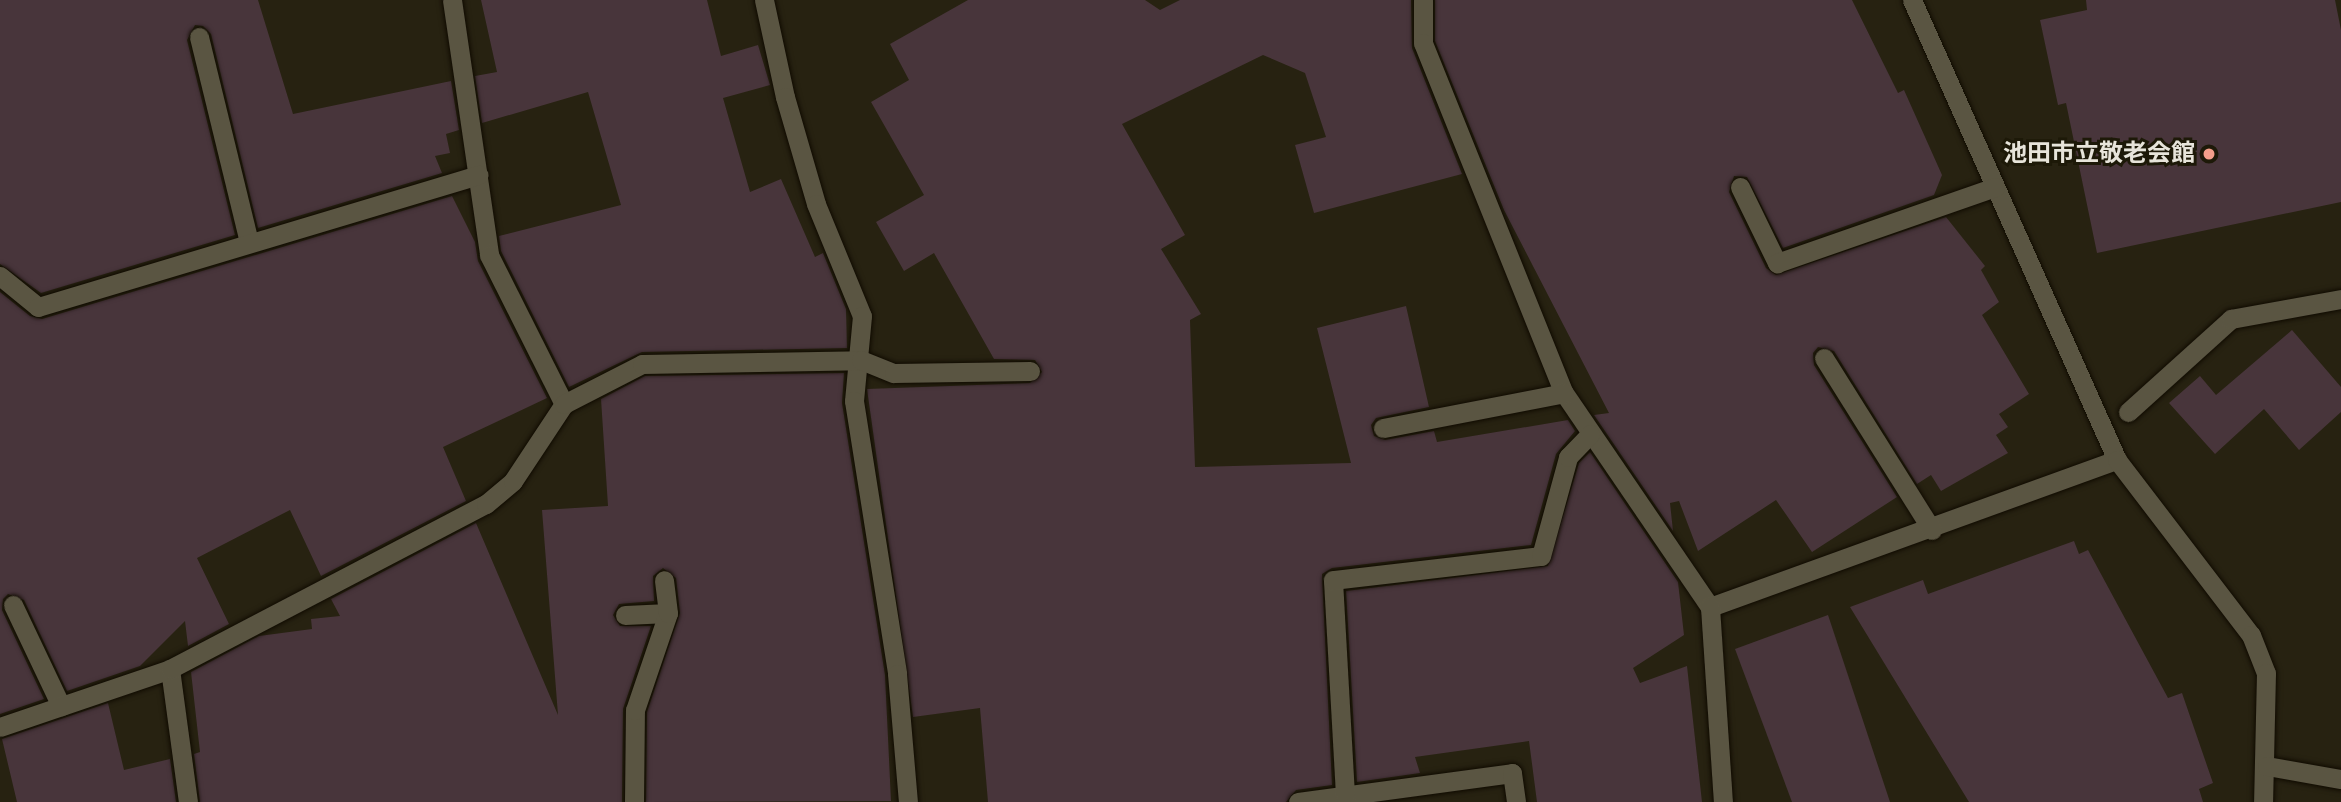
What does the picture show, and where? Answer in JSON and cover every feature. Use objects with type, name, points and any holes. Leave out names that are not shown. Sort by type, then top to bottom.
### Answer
[{"type":"street","points":[[452,0],[489,255],[564,404]]},
{"type":"street","points":[[764,0],[785,97],[816,204],[862,316],[861,360],[854,401],[897,674],[908,802]]},
{"type":"street","points":[[1423,0],[1423,43],[1564,393],[1590,435],[1710,607],[1723,802]]},
{"type":"street","points":[[1912,0],[2117,460],[2250,635],[2266,673],[2267,766],[2263,802]]},
{"type":"street","points":[[199,37],[249,242]]},
{"type":"street","points":[[0,276],[38,307],[479,175]]},
{"type":"street","points":[[1740,187],[1777,263],[1995,187]]},
{"type":"street","points":[[2128,412],[2231,319],[2341,299]]},
{"type":"street","points":[[1824,358],[1932,530]]},
{"type":"street","points":[[0,727],[170,669],[486,504],[513,481],[564,404],[642,364],[861,360],[894,373],[1030,371]]},
{"type":"street","points":[[1383,429],[1564,393]]},
{"type":"street","points":[[1345,795],[1333,580],[1541,556],[1568,457],[1590,435]]},
{"type":"street","points":[[1710,607],[1932,530],[2117,460]]},
{"type":"street","points":[[634,802],[635,710],[668,613],[664,580]]},
{"type":"street","points":[[13,606],[61,706]]},
{"type":"street","points":[[625,615],[668,613]]},
{"type":"street","points":[[170,669],[188,802]]},
{"type":"street","points":[[2267,766],[2341,779]]},
{"type":"street","points":[[1298,802],[1512,773],[1516,802]]},
{"type":"building","points":[[0,0],[258,0],[293,114],[451,81],[459,130],[446,134],[450,153],[435,156],[442,173],[258,228],[211,34],[203,26],[195,25],[187,40],[235,235],[41,293],[0,264]]},
{"type":"building","points":[[481,0],[707,0],[721,56],[758,45],[770,85],[723,98],[750,192],[781,179],[815,257],[823,253],[846,309],[847,348],[642,352],[569,387],[501,251],[499,236],[621,205],[588,92],[482,123],[475,76],[497,72]]},
{"type":"building","points":[[968,0],[1145,0],[1160,10],[1180,0],[1411,0],[1412,48],[1462,174],[1314,213],[1295,145],[1326,137],[1305,73],[1263,55],[1122,124],[1185,235],[1161,249],[1201,314],[1190,320],[1195,467],[1351,463],[1317,328],[1406,306],[1429,407],[1376,418],[1371,425],[1374,436],[1385,440],[1434,431],[1437,442],[1568,420],[1575,431],[1556,454],[1531,545],[1332,568],[1322,574],[1332,785],[1296,790],[1286,802],[988,802],[980,708],[913,717],[867,389],[1030,383],[1042,372],[1035,360],[994,359],[934,253],[904,271],[876,222],[924,195],[871,102],[909,80],[890,44]]},
{"type":"building","points":[[1435,0],[1852,0],[1898,93],[1904,90],[1942,175],[1934,195],[1783,248],[1747,177],[1734,176],[1729,192],[1766,268],[1776,275],[1946,217],[1985,266],[1981,270],[1999,302],[1982,315],[2029,394],[1999,414],[2008,427],[1996,435],[2008,453],[1941,491],[1931,475],[1917,484],[1834,351],[1818,347],[1813,353],[1814,365],[1897,497],[1812,552],[1776,500],[1698,551],[1679,501],[1670,503],[1673,531],[1594,415],[1609,413],[1504,210],[1435,41]]},
{"type":"building","name":"池田市立敬老会館","points":[[2086,0],[2335,0],[2341,30],[2341,202],[2097,253],[2066,103],[2058,105],[2040,20],[2087,10]]},
{"type":"building","points":[[452,196],[475,242],[478,261],[547,398],[443,447],[466,501],[321,576],[290,510],[197,558],[229,624],[188,646],[185,621],[140,666],[67,691],[24,600],[8,594],[3,599],[2,610],[44,699],[0,714],[0,292],[30,316],[42,319]]},
{"type":"building","points":[[2292,330],[2341,387],[2341,412],[2299,450],[2264,409],[2215,454],[2169,403],[2200,376],[2216,395]]},
{"type":"building","points":[[844,373],[842,403],[885,675],[891,801],[646,802],[647,712],[680,613],[676,578],[663,568],[653,576],[654,601],[619,604],[613,615],[620,626],[651,626],[623,709],[622,802],[200,802],[194,754],[200,752],[191,672],[259,636],[312,629],[311,619],[340,616],[331,599],[476,523],[558,715],[542,510],[608,506],[601,399],[645,376]]},
{"type":"building","points":[[1590,452],[1678,582],[1684,635],[1633,668],[1640,683],[1687,666],[1702,802],[1537,802],[1529,741],[1415,757],[1420,773],[1357,782],[1346,591],[1548,566],[1579,463]]},
{"type":"building","points":[[2074,541],[2079,554],[2088,550],[2168,698],[2182,693],[2213,783],[2199,789],[2203,802],[1969,802],[1850,607],[1923,580],[1928,594]]},
{"type":"building","points":[[1828,615],[1890,802],[1792,802],[1735,649]]},
{"type":"building","points":[[108,703],[124,770],[170,759],[176,802],[17,802],[2,739]]},
{"type":"place","name":"池田市立敬老会館","points":[[2209,154]]}]
